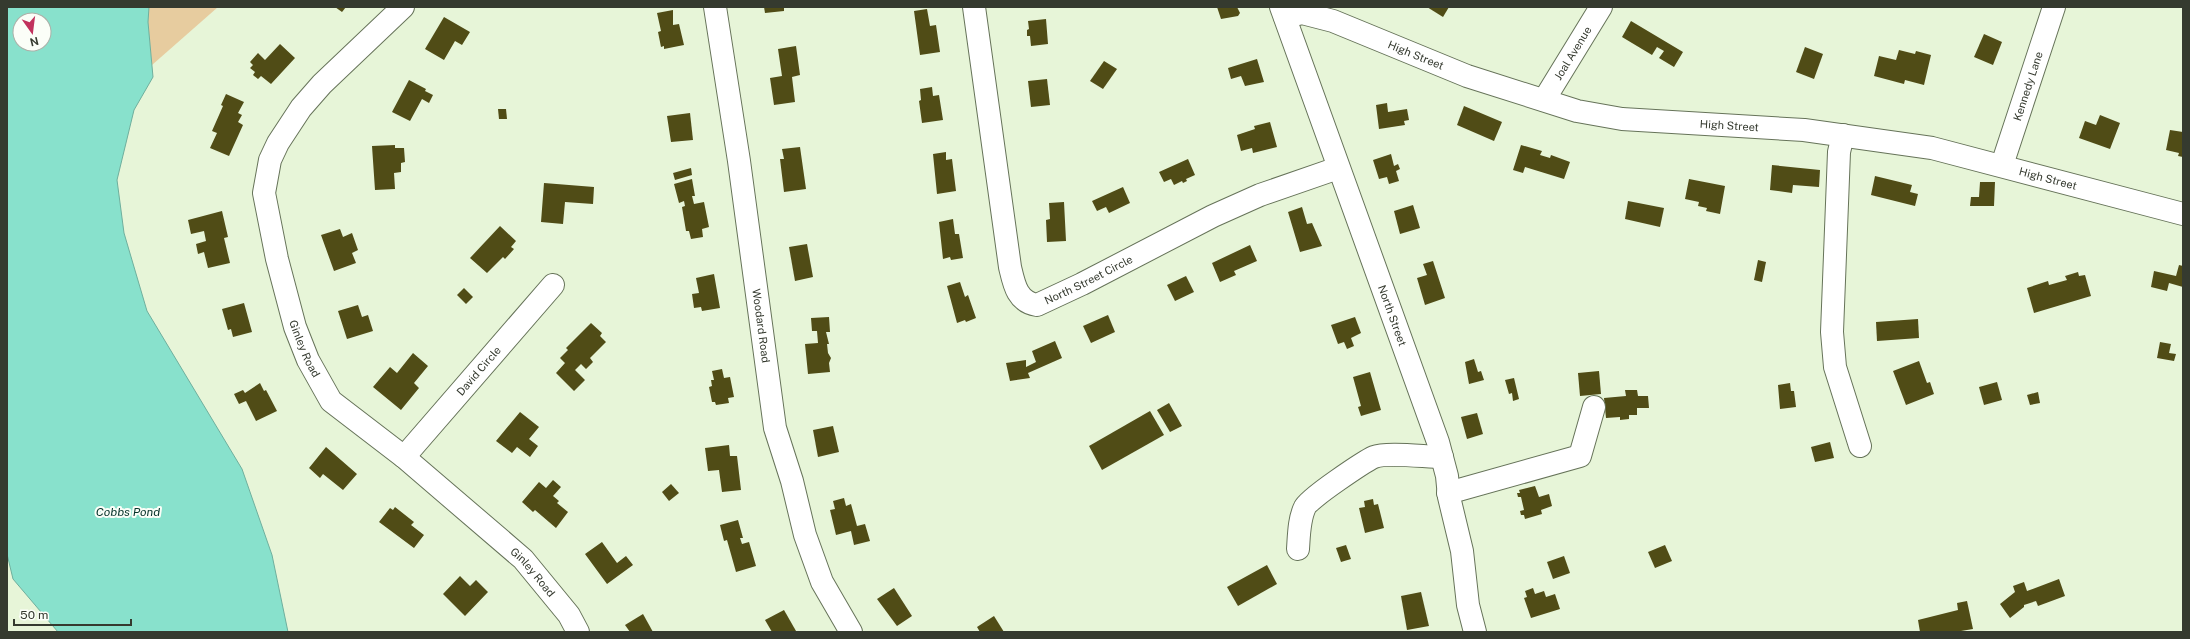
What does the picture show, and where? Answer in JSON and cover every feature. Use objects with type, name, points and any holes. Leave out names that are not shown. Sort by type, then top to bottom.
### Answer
[{"type":"street","name":"Ginley Road","points":[[404,7],[322,84],[301,108],[278,143],[270,160],[264,193],[277,259],[295,327],[318,381],[331,401],[343,412],[404,457],[523,559],[569,615],[578,632]]},
{"type":"street","name":"Woodard Road","points":[[715,7],[740,169],[775,428],[792,481],[805,535],[822,582],[851,632]]},
{"type":"street","name":"North Street Circle","points":[[974,7],[1010,267],[1018,294],[1029,304],[1037,304],[1082,284],[1213,216],[1260,195],[1338,168]]},
{"type":"street","name":"Joal Avenue","points":[[1544,100],[1601,7]]},
{"type":"street","name":"Kennedy Lane","points":[[2002,165],[2054,7]]},
{"type":"street","name":"North Street","points":[[1283,12],[1438,442],[1447,476],[1448,493],[1462,551],[1468,605],[1476,632]]},
{"type":"street","name":"High Street","points":[[1283,12],[1302,13],[1334,21],[1467,76],[1577,111],[1622,119],[1791,129],[1932,148],[2002,165],[2183,214]]},
{"type":"street","points":[[1843,135],[1839,152],[1832,332],[1835,367],[1860,446]]},
{"type":"street","name":"David Circle","points":[[404,457],[553,285]]},
{"type":"street","points":[[1448,493],[1580,456],[1594,407]]},
{"type":"street","points":[[1298,549],[1299,528],[1305,506],[1315,496],[1375,456],[1391,455],[1442,457]]},
{"type":"shaded area","points":[[149,7],[218,7],[152,65],[148,22]]},
{"type":"water","name":"Cobbs Pond","points":[[7,7],[149,7],[148,22],[153,77],[134,110],[117,180],[124,233],[147,311],[242,469],[272,555],[288,632],[58,632],[13,579],[7,554]]},
{"type":"building","points":[[335,7],[346,7],[342,12]]},
{"type":"building","points":[[764,7],[784,7],[784,11],[765,13]]},
{"type":"building","points":[[1217,7],[1237,7],[1240,13],[1238,16],[1221,19]]},
{"type":"building","points":[[1427,7],[1449,7],[1443,17]]},
{"type":"building","points":[[927,9],[930,26],[936,25],[940,52],[920,55],[914,11]]},
{"type":"building","points":[[673,10],[673,25],[679,24],[684,45],[664,49],[664,46],[661,47],[658,32],[661,31],[657,13]]},
{"type":"building","points":[[444,17],[470,32],[462,45],[455,41],[444,60],[425,49]]},
{"type":"building","points":[[1046,19],[1048,44],[1031,46],[1030,36],[1027,36],[1027,30],[1029,29],[1028,21]]},
{"type":"building","points":[[1631,21],[1683,52],[1674,67],[1659,58],[1664,51],[1657,47],[1652,55],[1622,37]]},
{"type":"building","points":[[1984,34],[2002,42],[1993,65],[1974,57]]},
{"type":"building","points":[[280,44],[295,58],[271,84],[261,76],[258,79],[253,75],[255,72],[250,68],[253,65],[250,62],[258,53],[265,60]]},
{"type":"building","points":[[796,46],[800,75],[792,77],[795,102],[774,105],[770,78],[782,76],[778,49]]},
{"type":"building","points":[[1805,47],[1823,54],[1814,79],[1796,72]]},
{"type":"building","points":[[1899,50],[1915,54],[1916,51],[1931,55],[1924,85],[1905,80],[1904,84],[1874,76],[1879,56],[1896,60]]},
{"type":"building","points":[[1257,59],[1264,82],[1245,86],[1241,76],[1231,79],[1228,68]]},
{"type":"building","points":[[1104,61],[1117,69],[1103,89],[1090,81]]},
{"type":"building","points":[[1047,79],[1050,105],[1031,107],[1028,81]]},
{"type":"building","points":[[409,80],[426,89],[425,91],[433,95],[429,103],[422,99],[410,121],[392,112]]},
{"type":"building","points":[[932,87],[933,96],[939,95],[943,120],[922,123],[919,101],[921,100],[920,89]]},
{"type":"building","points":[[226,94],[244,102],[238,113],[242,115],[238,122],[243,125],[229,156],[210,148],[217,133],[212,131],[223,106],[221,105]]},
{"type":"building","points":[[1387,103],[1388,112],[1407,109],[1409,120],[1404,121],[1405,125],[1379,129],[1376,105]]},
{"type":"building","points":[[1464,106],[1502,122],[1494,141],[1457,125]]},
{"type":"building","points":[[498,109],[506,109],[507,119],[499,119]]},
{"type":"building","points":[[690,113],[693,140],[671,142],[667,116]]},
{"type":"building","points":[[2100,115],[2120,123],[2110,149],[2079,138],[2085,121],[2096,125]]},
{"type":"building","points":[[1270,122],[1277,147],[1253,153],[1252,148],[1241,151],[1237,135],[1255,129],[1254,126]]},
{"type":"building","points":[[2170,130],[2183,132],[2183,157],[2178,156],[2179,153],[2166,150]]},
{"type":"building","points":[[395,145],[395,148],[404,148],[405,162],[401,163],[401,172],[394,173],[395,189],[375,190],[372,146]]},
{"type":"building","points":[[1521,145],[1542,151],[1540,155],[1550,158],[1551,155],[1570,162],[1564,179],[1525,167],[1523,173],[1513,170]]},
{"type":"building","points":[[800,147],[806,189],[784,192],[780,159],[784,159],[782,149]]},
{"type":"building","points":[[946,152],[946,160],[952,159],[956,191],[937,194],[933,154]]},
{"type":"building","points":[[1391,154],[1394,166],[1398,164],[1400,169],[1396,171],[1399,181],[1389,184],[1387,177],[1379,179],[1373,160]]},
{"type":"building","points":[[1188,159],[1195,175],[1186,179],[1187,181],[1183,183],[1182,181],[1174,185],[1171,179],[1164,182],[1159,172]]},
{"type":"building","points":[[1772,165],[1820,170],[1819,187],[1793,185],[1792,193],[1770,190]]},
{"type":"building","points":[[691,168],[692,175],[675,180],[673,173]]},
{"type":"building","points":[[1875,176],[1912,185],[1910,192],[1918,194],[1915,206],[1871,195]]},
{"type":"building","points":[[692,179],[695,196],[692,196],[694,204],[704,202],[709,227],[702,229],[703,237],[691,239],[689,231],[686,231],[682,207],[685,206],[684,201],[679,203],[674,184]]},
{"type":"building","points":[[1689,179],[1725,186],[1720,214],[1706,211],[1707,208],[1698,206],[1699,202],[1685,199]]},
{"type":"building","points":[[1980,182],[1995,182],[1994,206],[1970,206],[1971,197],[1979,197]]},
{"type":"building","points":[[544,183],[594,187],[593,204],[565,202],[563,224],[541,222]]},
{"type":"building","points":[[1123,187],[1130,203],[1109,213],[1106,207],[1097,211],[1092,201]]},
{"type":"building","points":[[1628,201],[1664,208],[1660,227],[1625,219]]},
{"type":"building","points":[[1064,202],[1066,241],[1047,242],[1046,220],[1050,219],[1049,203]]},
{"type":"building","points":[[1413,205],[1420,228],[1400,234],[1394,211]]},
{"type":"building","points":[[1302,207],[1307,224],[1312,223],[1322,246],[1300,252],[1288,212]]},
{"type":"building","points":[[222,211],[228,237],[224,238],[230,263],[208,268],[204,252],[198,254],[196,244],[206,241],[204,231],[191,234],[188,220]]},
{"type":"building","points":[[953,219],[955,234],[959,234],[963,258],[951,260],[950,257],[943,259],[939,222]]},
{"type":"building","points":[[500,226],[516,241],[511,247],[514,249],[505,259],[503,257],[487,273],[470,258]]},
{"type":"building","points":[[340,229],[343,237],[352,233],[358,250],[352,253],[356,263],[334,271],[321,235]]},
{"type":"building","points":[[807,244],[813,277],[795,281],[789,247]]},
{"type":"building","points":[[1250,245],[1257,261],[1234,271],[1236,275],[1220,282],[1212,263]]},
{"type":"building","points":[[1758,260],[1766,262],[1762,282],[1754,280]]},
{"type":"building","points":[[1433,261],[1445,298],[1425,305],[1417,278],[1427,275],[1423,264]]},
{"type":"building","points":[[2179,265],[2183,266],[2183,287],[2169,283],[2167,291],[2151,287],[2154,271],[2176,276]]},
{"type":"building","points":[[2078,272],[2079,276],[2085,275],[2091,296],[2034,313],[2027,288],[2048,281],[2049,285],[2067,280],[2065,276]]},
{"type":"building","points":[[714,274],[720,308],[702,311],[701,307],[694,308],[692,294],[699,293],[696,278]]},
{"type":"building","points":[[1186,276],[1194,292],[1175,301],[1167,285]]},
{"type":"building","points":[[960,282],[965,297],[968,295],[976,318],[966,322],[965,320],[957,323],[947,286]]},
{"type":"building","points":[[464,288],[473,297],[466,304],[457,295]]},
{"type":"building","points":[[244,303],[252,332],[233,337],[231,329],[228,330],[222,309]]},
{"type":"building","points":[[358,305],[362,317],[368,315],[373,331],[347,339],[338,311]]},
{"type":"building","points":[[1108,315],[1115,332],[1091,343],[1083,326]]},
{"type":"building","points":[[829,317],[830,332],[826,332],[829,344],[827,344],[828,353],[831,358],[829,363],[830,372],[808,374],[805,344],[818,343],[817,331],[812,331],[811,318]]},
{"type":"building","points":[[1355,317],[1361,333],[1351,338],[1354,346],[1347,349],[1344,342],[1338,344],[1331,325]]},
{"type":"building","points":[[1918,319],[1919,338],[1877,341],[1876,322]]},
{"type":"building","points":[[591,323],[602,333],[600,336],[606,342],[590,358],[593,362],[586,369],[581,364],[575,370],[585,380],[574,391],[556,373],[565,363],[560,358],[568,350],[566,348]]},
{"type":"building","points":[[1055,341],[1062,358],[1028,373],[1030,378],[1010,381],[1006,363],[1026,360],[1026,367],[1036,362],[1032,351]]},
{"type":"building","points":[[2160,342],[2171,344],[2169,353],[2176,354],[2174,361],[2157,358]]},
{"type":"building","points":[[413,353],[428,366],[414,383],[419,388],[401,410],[373,387],[390,367],[397,373]]},
{"type":"building","points":[[1474,359],[1478,372],[1481,371],[1484,380],[1469,384],[1465,362]]},
{"type":"building","points":[[1919,361],[1927,383],[1930,382],[1934,394],[1906,405],[1893,371]]},
{"type":"building","points":[[722,369],[724,378],[730,377],[734,397],[728,398],[729,403],[716,405],[715,402],[712,402],[709,387],[712,386],[711,380],[714,380],[712,371]]},
{"type":"building","points":[[1599,371],[1601,394],[1580,396],[1578,373]]},
{"type":"building","points":[[1370,372],[1381,410],[1361,416],[1358,407],[1361,406],[1353,377]]},
{"type":"building","points":[[1514,378],[1519,399],[1513,401],[1512,393],[1509,394],[1505,380]]},
{"type":"building","points":[[1997,382],[2002,400],[1984,405],[1979,387]]},
{"type":"building","points":[[260,383],[264,391],[266,390],[277,411],[256,421],[246,401],[239,404],[234,394],[243,390],[245,393]]},
{"type":"building","points":[[1790,383],[1791,391],[1794,391],[1796,407],[1780,409],[1778,385]]},
{"type":"building","points":[[1625,390],[1637,390],[1638,396],[1648,396],[1649,408],[1637,408],[1637,415],[1629,415],[1629,419],[1620,420],[1620,417],[1606,418],[1604,398],[1626,396]]},
{"type":"building","points":[[2038,392],[2040,403],[2030,405],[2027,395]]},
{"type":"building","points":[[1169,403],[1182,426],[1170,432],[1157,410]]},
{"type":"building","points":[[1150,411],[1164,435],[1102,470],[1089,446]]},
{"type":"building","points":[[520,412],[539,427],[529,439],[538,446],[530,457],[517,447],[512,453],[496,441]]},
{"type":"building","points":[[1477,413],[1483,434],[1467,439],[1461,417]]},
{"type":"building","points":[[833,426],[839,452],[818,457],[813,430]]},
{"type":"building","points":[[1830,442],[1834,458],[1815,462],[1811,447]]},
{"type":"building","points":[[729,445],[730,456],[737,456],[741,490],[722,492],[719,470],[708,471],[705,448]]},
{"type":"building","points":[[326,447],[357,474],[343,490],[323,474],[320,478],[309,468]]},
{"type":"building","points":[[553,480],[561,487],[553,496],[559,501],[557,503],[568,512],[556,528],[535,510],[533,512],[522,502],[539,482],[546,488]]},
{"type":"building","points":[[671,484],[679,493],[669,501],[662,492]]},
{"type":"building","points":[[1535,486],[1539,497],[1549,494],[1552,506],[1541,510],[1542,514],[1525,519],[1524,515],[1521,515],[1520,511],[1524,510],[1521,497],[1518,497],[1517,493],[1520,493],[1519,490]]},
{"type":"building","points":[[844,498],[846,506],[851,504],[857,526],[865,524],[870,541],[854,545],[851,531],[836,535],[830,510],[835,509],[833,501]]},
{"type":"building","points":[[1373,499],[1374,505],[1378,504],[1384,528],[1365,533],[1359,508],[1365,507],[1364,501]]},
{"type":"building","points":[[395,507],[414,522],[411,525],[424,535],[414,548],[379,522],[390,508],[393,510]]},
{"type":"building","points":[[738,520],[743,538],[740,538],[742,544],[749,542],[756,566],[736,572],[727,540],[724,541],[720,525]]},
{"type":"building","points":[[602,542],[617,563],[626,556],[633,565],[607,584],[585,554]]},
{"type":"building","points":[[1346,545],[1351,559],[1341,562],[1336,548]]},
{"type":"building","points":[[1665,545],[1672,561],[1655,568],[1648,552]]},
{"type":"building","points":[[1564,556],[1570,573],[1553,579],[1547,562]]},
{"type":"building","points":[[1267,565],[1277,584],[1238,606],[1227,587]]},
{"type":"building","points":[[460,576],[470,586],[476,580],[488,592],[465,616],[443,594]]},
{"type":"building","points":[[2059,579],[2065,596],[2038,606],[2036,601],[2024,605],[2024,607],[2010,618],[2000,604],[2015,592],[2013,586],[2024,582],[2027,591]]},
{"type":"building","points":[[894,588],[912,616],[897,626],[877,599]]},
{"type":"building","points":[[1533,588],[1535,594],[1544,591],[1546,597],[1555,594],[1560,609],[1531,618],[1524,598],[1527,597],[1525,591]]},
{"type":"building","points":[[1421,592],[1429,626],[1407,630],[1401,596]]},
{"type":"building","points":[[1967,601],[1973,629],[1955,632],[1920,632],[1918,620],[1958,610],[1957,603]]},
{"type":"building","points":[[784,610],[796,631],[772,632],[765,620]]},
{"type":"building","points":[[643,614],[653,632],[630,632],[625,625]]},
{"type":"building","points":[[994,616],[1004,632],[980,632],[977,627]]}]
